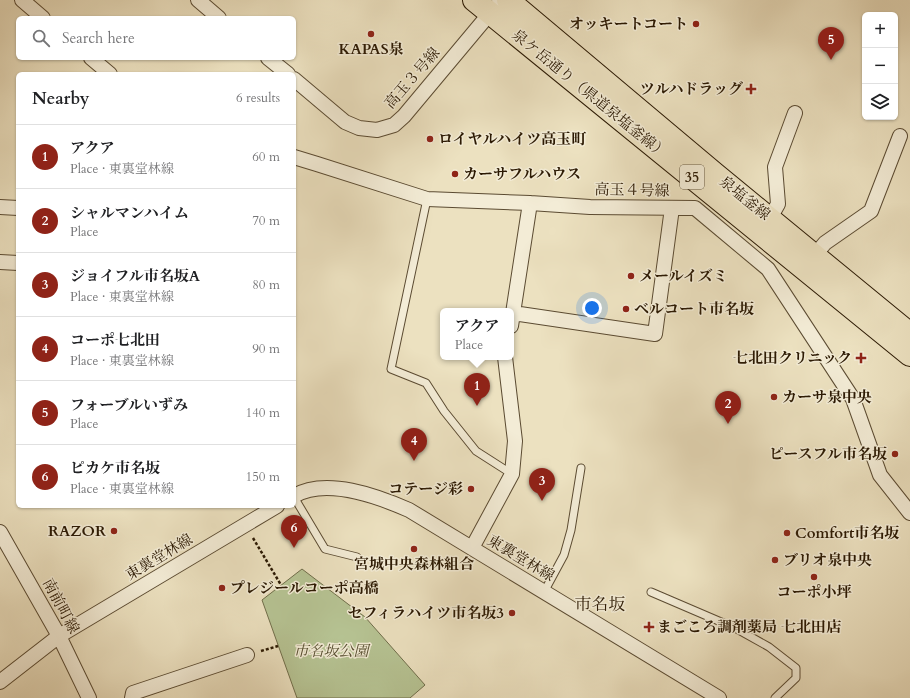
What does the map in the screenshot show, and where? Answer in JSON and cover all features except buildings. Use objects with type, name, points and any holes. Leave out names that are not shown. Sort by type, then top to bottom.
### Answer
[{"type":"main road","name":"泉塩釜線","points":[[508,0],[764,225],[814,255],[910,334]]},
{"type":"main road","name":"泉ケ岳通り（県道泉塩釜線）","points":[[488,4],[764,225],[910,355]]},
{"type":"street","points":[[22,0],[41,16]]},
{"type":"street","points":[[198,0],[217,16]]},
{"type":"street","name":"高玉３号線","points":[[296,81],[346,122],[360,128],[377,130],[394,125],[404,116],[488,4]]},
{"type":"street","points":[[93,60],[108,72]]},
{"type":"street","points":[[270,60],[286,72]]},
{"type":"street","points":[[745,250],[778,204],[775,167],[796,112]]},
{"type":"street","points":[[814,255],[825,243],[871,211],[900,136]]},
{"type":"street","name":"高玉４号線","points":[[296,158],[427,199],[590,207],[695,208],[768,269],[853,399],[880,475],[910,513]]},
{"type":"street","points":[[514,308],[530,203]]},
{"type":"street","points":[[0,207],[16,208]]},
{"type":"street","points":[[514,320],[655,334],[672,208]]},
{"type":"street","points":[[0,262],[16,263]]},
{"type":"street","points":[[472,548],[512,474],[515,441],[505,360]]},
{"type":"street","name":"東裏堂林線","points":[[296,496],[321,487],[354,491],[381,498],[409,510],[544,592],[699,693],[719,698]]},
{"type":"street","name":"東裏堂林線","points":[[0,682],[58,636],[273,508]]},
{"type":"street","name":"南前町線","points":[[0,532],[58,636],[89,698]]},
{"type":"street","points":[[132,698],[133,693],[247,655]]},
{"type":"lane","points":[[427,199],[391,369],[426,383],[444,411],[476,451],[512,474]]},
{"type":"lane","points":[[544,592],[559,566],[566,549],[575,510],[581,468]]},
{"type":"lane","points":[[296,500],[325,549],[357,557]]},
{"type":"lane","points":[[651,592],[735,628],[769,647],[796,668],[796,678],[775,698]]},
{"type":"path","points":[[245,525],[281,585]]},
{"type":"green space","name":"市名坂公園","points":[[302,569],[365,617],[425,685],[410,698],[297,698],[262,600]]},
{"type":"place","name":"オッキートコート","points":[[696,24]]},
{"type":"place","name":"KAPAS泉","points":[[371,34]]},
{"type":"place","name":"フォーブルいずみ","points":[[831,60]]},
{"type":"place","name":"ツルハドラッグ","points":[[751,89]]},
{"type":"place","name":"ロイヤルハイツ高玉町","points":[[430,139]]},
{"type":"place","name":"カーサフルハウス","points":[[455,174]]},
{"type":"place","name":"メールイズミ","points":[[631,276]]},
{"type":"place","name":"ベルコート市名坂","points":[[626,309]]},
{"type":"place","name":"七北田クリニック","points":[[861,358]]},
{"type":"place","name":"カーサ泉中央","points":[[774,397]]},
{"type":"place","name":"アクア","points":[[477,406]]},
{"type":"place","name":"シャルマンハイム","points":[[728,424]]},
{"type":"place","name":"ピースフル市名坂","points":[[895,454]]},
{"type":"place","name":"コーポ七北田","points":[[414,461]]},
{"type":"place","name":"コテージ彩","points":[[471,489]]},
{"type":"place","name":"ジョイフル市名坂A","points":[[542,501]]},
{"type":"place","name":"RAZOR","points":[[114,531]]},
{"type":"place","name":"Comfort市名坂","points":[[787,533]]},
{"type":"place","name":"ピカケ市名坂","points":[[294,548]]},
{"type":"place","name":"宮城中央森林組合","points":[[414,549]]},
{"type":"place","name":"ブリオ泉中央","points":[[775,560]]},
{"type":"place","name":"コーポ小坪","points":[[814,577]]},
{"type":"place","name":"プレジールコーポ高橋","points":[[222,588]]},
{"type":"place","name":"セフィラハイツ市名坂3","points":[[512,613]]},
{"type":"place","name":"まごころ調剤薬局 七北田店","points":[[649,627]]},
{"type":"district","name":"市名坂","points":[[600,604]]}]
